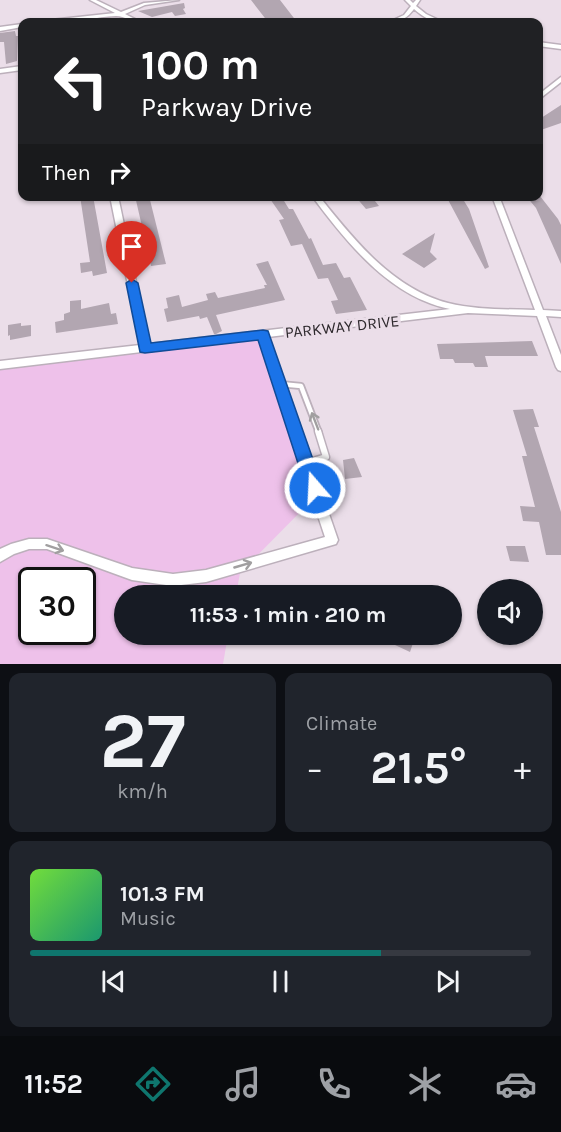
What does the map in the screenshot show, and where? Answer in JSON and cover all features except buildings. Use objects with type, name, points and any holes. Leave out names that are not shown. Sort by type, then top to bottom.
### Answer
[{"type":"street","points":[[92,0],[129,18]]},
{"type":"street","points":[[86,18],[121,14],[144,4],[177,0]]},
{"type":"street","points":[[407,0],[433,18]]},
{"type":"street","points":[[402,18],[406,16],[418,0]]},
{"type":"street","points":[[0,29],[18,27]]},
{"type":"street","points":[[543,45],[561,47]]},
{"type":"street","points":[[0,71],[18,69]]},
{"type":"street","points":[[543,94],[561,79]]},
{"type":"street","points":[[115,201],[145,348]]},
{"type":"street","points":[[319,201],[368,259],[392,280],[412,292],[439,303],[468,310],[561,314]]},
{"type":"street","points":[[497,201],[561,367]]},
{"type":"street","name":"PARKWAY DRIVE","points":[[0,365],[468,310]]},
{"type":"street","points":[[0,556],[11,549],[29,544],[47,544],[132,574],[173,580],[206,576],[332,540],[263,335]]},
{"type":"lane","points":[[280,384],[301,386],[326,451],[326,457],[307,466]]},
{"type":"shaded area","points":[[258,338],[316,496],[240,573],[238,585],[114,585],[114,645],[226,645],[223,664],[0,664],[0,367]]},
{"type":"route","points":[[132,283],[145,348],[263,335],[315,488]]}]
